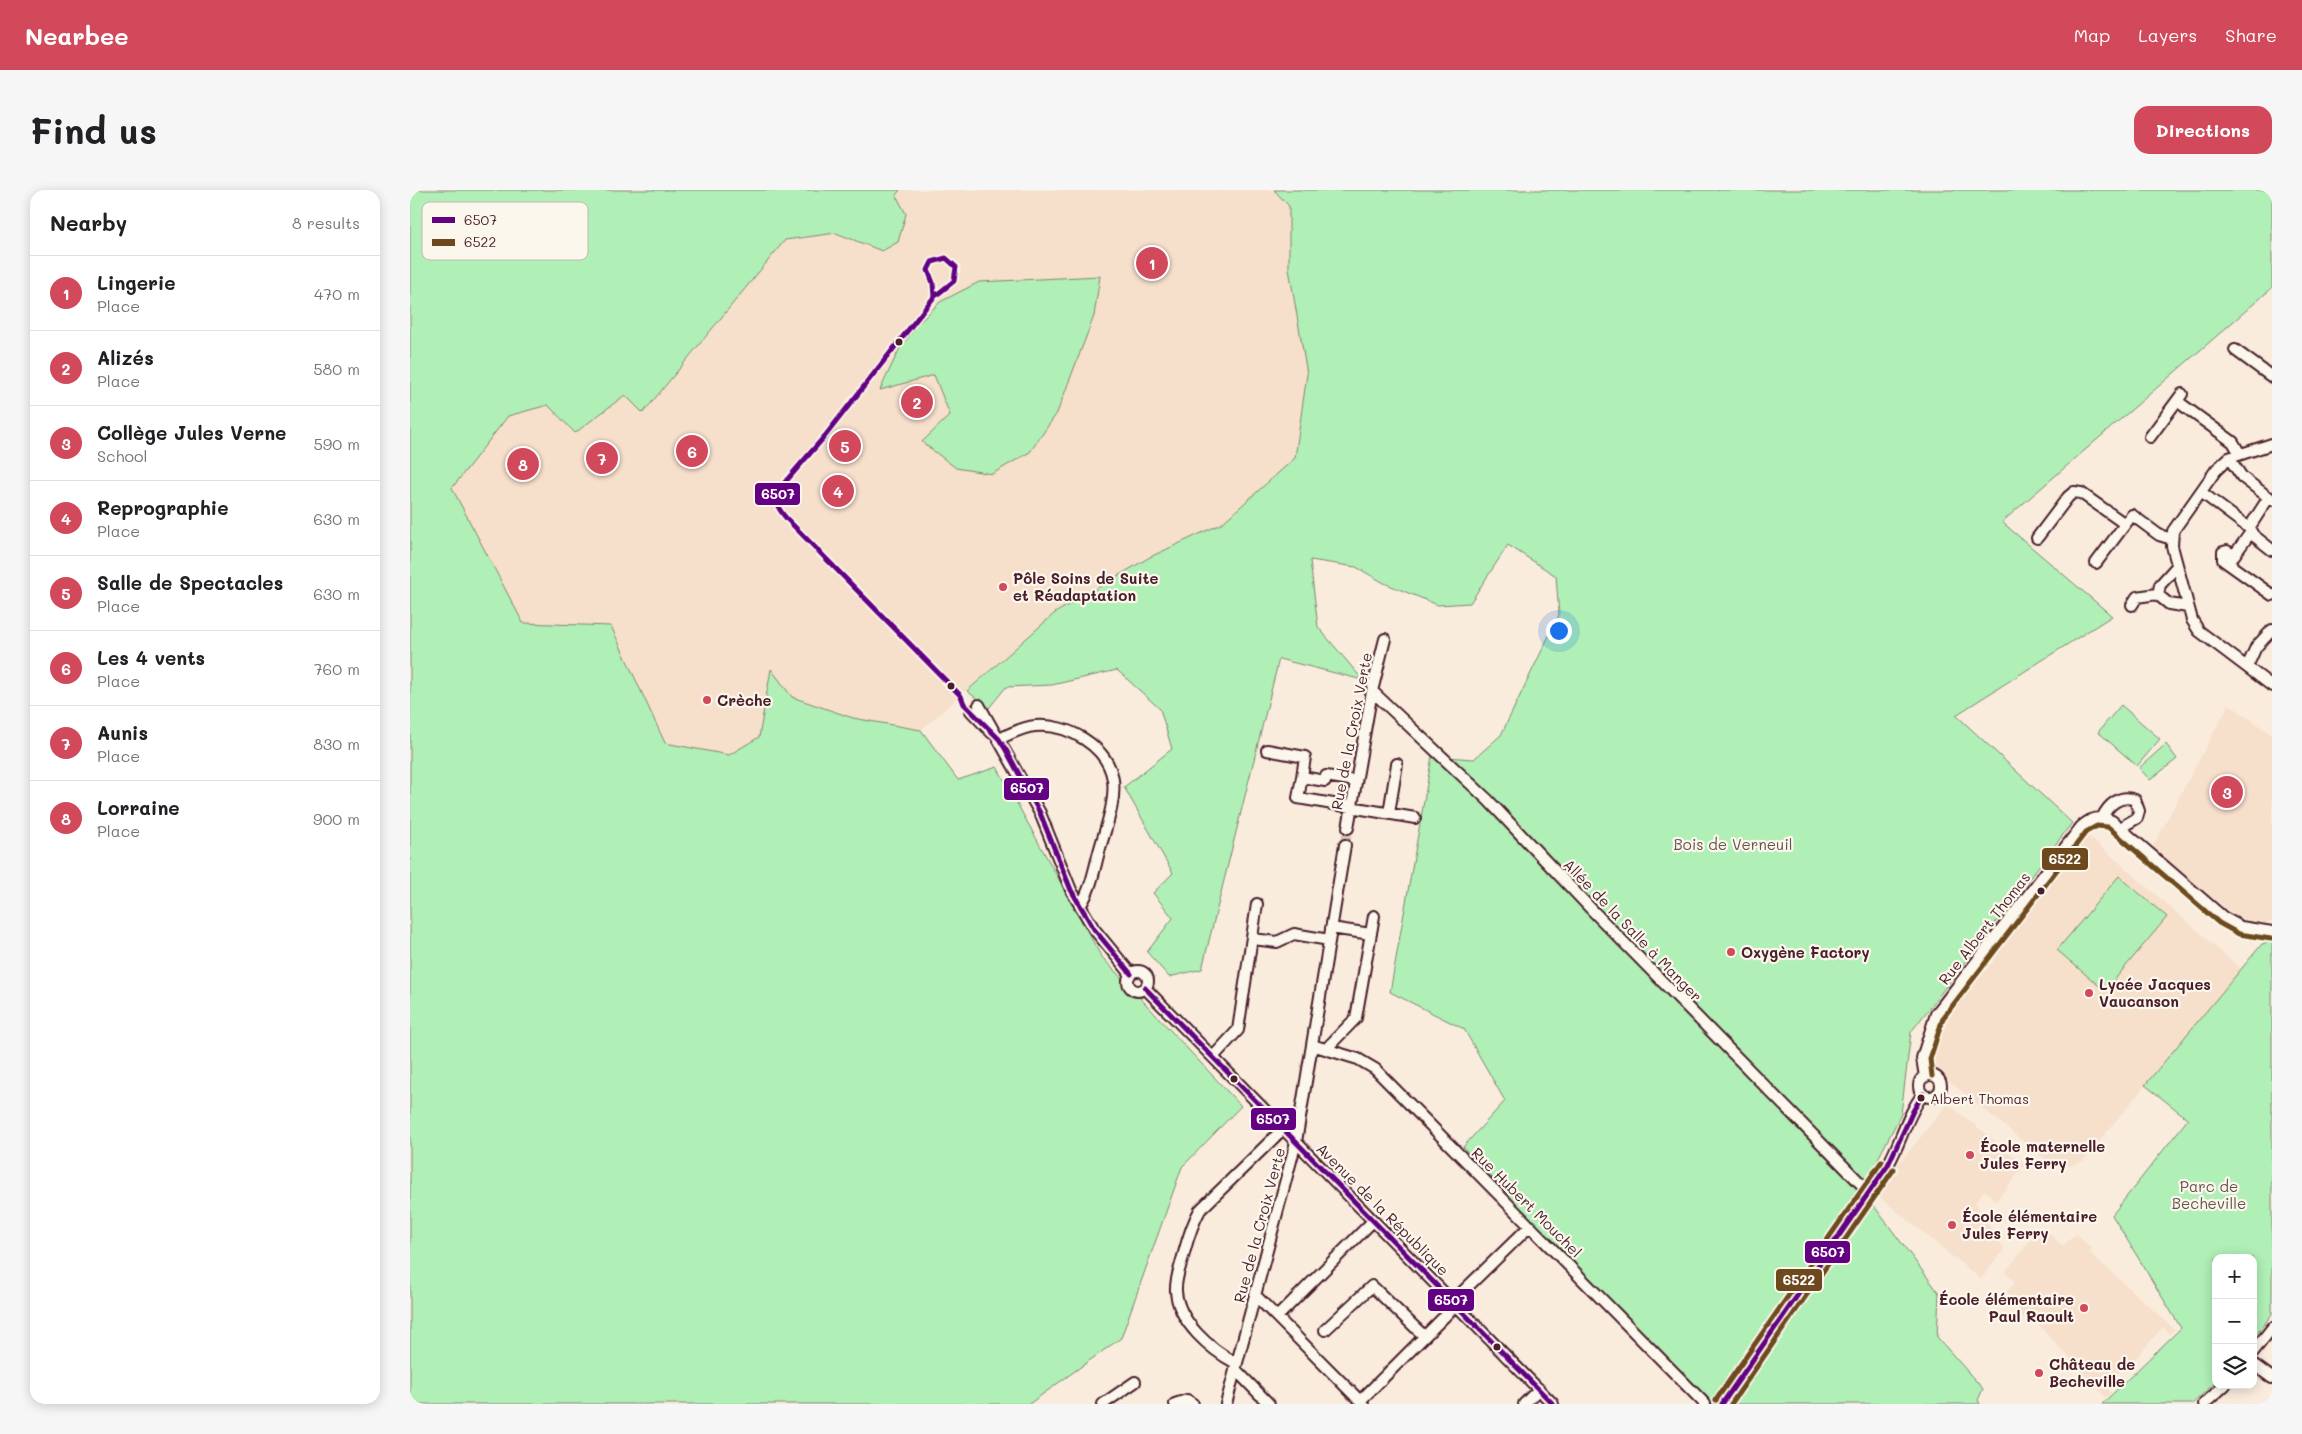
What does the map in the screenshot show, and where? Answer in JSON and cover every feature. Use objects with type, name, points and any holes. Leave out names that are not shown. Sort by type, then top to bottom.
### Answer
[{"type":"street","points":[[2235,350],[2272,377]]},
{"type":"street","points":[[2150,437],[2180,398],[2233,442],[2240,454]]},
{"type":"street","points":[[2272,444],[2229,458],[2216,470],[2173,531],[2172,539],[2172,546],[2188,607],[2192,620],[2199,631],[2272,686]]},
{"type":"street","points":[[2229,458],[2242,478],[2270,498],[2231,559],[2272,595]]},
{"type":"street","points":[[2037,538],[2068,497],[2074,492],[2081,493],[2124,524]]},
{"type":"street","points":[[2201,492],[2250,530],[2272,550]]},
{"type":"street","points":[[2096,562],[2132,515],[2159,535],[2172,539]]},
{"type":"street","points":[[2158,594],[2160,585],[2177,566]]},
{"type":"street","points":[[2132,605],[2137,597],[2158,594]]},
{"type":"street","points":[[2158,594],[2168,604],[2188,607]]},
{"type":"street","points":[[2247,667],[2256,647],[2272,630]]},
{"type":"street","name":"Rue de la Croix Verte","points":[[1348,828],[1372,691],[1385,639]]},
{"type":"street","name":"Allée de la Salle à Manger","points":[[1372,691],[1488,800],[1600,919],[1869,1192]]},
{"type":"street","points":[[975,708],[999,739],[1040,813],[1071,890],[1080,906],[1085,898],[1093,874],[1113,797],[1113,780],[1108,764],[1081,737],[1058,727],[1023,728],[999,739]]},
{"type":"street","points":[[1267,750],[1305,757],[1298,798],[1415,818]]},
{"type":"street","points":[[1389,813],[1398,764]]},
{"type":"street","points":[[1302,777],[1325,781],[1326,776],[1356,781]]},
{"type":"street","points":[[2120,828],[2138,818],[2139,811],[2135,800],[2129,798],[2117,801],[2109,806],[2102,818],[2120,828],[2223,917],[2241,927],[2272,932]]},
{"type":"street","name":"Rue Albert Thomas","points":[[1925,1077],[1922,1058],[1936,1014],[2081,827],[2092,819],[2102,818]]},
{"type":"street","name":"Rue de la Croix Verte","points":[[1226,1404],[1296,1142],[1345,845]]},
{"type":"street","points":[[1213,1057],[1238,1030],[1257,904]]},
{"type":"street","name":"Avenue de la République","points":[[1080,906],[1100,937],[1131,974],[1138,971],[1145,974],[1148,981],[1145,988],[1553,1404]]},
{"type":"street","points":[[1326,1050],[1356,1018],[1374,916]]},
{"type":"street","points":[[1331,928],[1371,934]]},
{"type":"street","points":[[1253,939],[1277,942],[1294,934],[1329,940]]},
{"type":"street","name":"Rue Hubert Mouchel","points":[[1312,1045],[1358,1059],[1375,1069],[1705,1404]]},
{"type":"street","points":[[1935,1076],[1941,1087],[1936,1095],[1929,1097],[1923,1094],[1919,1085],[1925,1077],[1935,1076]]},
{"type":"street","points":[[1722,1404],[1888,1165],[1898,1146],[1912,1108],[1923,1094]]},
{"type":"street","points":[[1269,1404],[1235,1366],[1218,1353],[1186,1320],[1179,1306],[1176,1291],[1177,1279],[1192,1225],[1200,1210],[1283,1129]]},
{"type":"street","points":[[1277,1317],[1373,1221]]},
{"type":"street","points":[[1256,1296],[1362,1402],[1454,1303],[1530,1226]]},
{"type":"street","points":[[1325,1330],[1372,1286],[1424,1336]]},
{"type":"street","points":[[2257,1347],[2272,1328]]},
{"type":"street","points":[[2257,1367],[2272,1378]]},
{"type":"street","points":[[1103,1404],[1135,1382]]},
{"type":"street","points":[[1524,1404],[1539,1389]]},
{"type":"street","points":[[2204,1404],[2221,1389]]},
{"type":"street","points":[[1175,1404],[1187,1400],[1193,1404]]},
{"type":"shaded area","points":[[900,190],[1274,190],[1289,206],[1289,269],[1307,374],[1295,458],[1221,524],[1150,557],[1055,613],[921,730],[853,718],[792,697],[771,670],[759,737],[730,755],[665,743],[611,626],[523,623],[452,487],[508,416],[548,405],[575,433],[625,395],[644,413],[785,240],[836,233],[882,251],[896,195]]},
{"type":"shaded area","points":[[2229,704],[2272,735],[2272,923],[2252,922],[2237,917],[2151,850]]},
{"type":"shaded area","name":"Lycée Jacques Vaucanson","points":[[2084,832],[2241,969],[2083,1161],[2070,1166],[2050,1163],[1933,1068],[1930,1060],[1938,1018]]},
{"type":"shaded area","points":[[1948,1104],[2025,1165],[1996,1201],[1985,1190],[1975,1202],[2004,1249],[1981,1279],[1955,1258],[1952,1259],[1953,1257],[1877,1195],[1900,1162]]},
{"type":"shaded area","name":"École élémentaire Paul Raoult","points":[[2044,1229],[2063,1246],[2076,1234],[2092,1249],[2089,1252],[2174,1329],[2169,1334],[2163,1327],[2127,1368],[2125,1366],[2105,1387],[2111,1393],[2106,1398],[2029,1314],[2025,1318],[2010,1303],[2014,1299],[2007,1292],[2015,1282],[2005,1272],[2031,1240],[2034,1241]]},
{"type":"green space","points":[[410,190],[900,190],[896,195],[906,214],[898,242],[882,251],[836,233],[785,240],[643,413],[625,395],[575,433],[548,405],[508,416],[452,488],[523,623],[611,626],[665,743],[729,755],[759,737],[771,669],[792,697],[853,718],[921,730],[958,780],[997,767],[1101,956],[1241,1106],[1182,1167],[1121,1338],[1029,1404],[410,1404]]},
{"type":"green space","name":"Bois de Verneuil","points":[[1274,190],[2272,190],[2272,288],[2002,522],[2112,616],[1956,715],[2072,823],[1911,1032],[1901,1114],[1862,1190],[1939,1293],[1937,1337],[1983,1389],[1978,1400],[1980,1404],[1706,1404],[1463,1147],[1505,1101],[1464,1029],[1390,992],[1432,756],[1474,759],[1501,735],[1559,615],[1556,576],[1508,545],[1470,603],[1438,605],[1384,583],[1356,567],[1310,560],[1318,627],[1363,680],[1279,659],[1202,969],[1169,977],[1147,952],[1173,918],[1153,893],[1173,873],[1124,787],[1172,749],[1160,709],[1117,670],[1052,685],[1006,687],[989,708],[967,691],[1055,613],[1150,557],[1221,524],[1295,458],[1307,374],[1289,269],[1289,206]]},
{"type":"green space","points":[[1100,276],[1094,316],[1057,413],[1030,452],[992,474],[956,468],[922,442],[950,415],[934,375],[880,390],[899,350],[917,325],[940,302],[979,282]]},
{"type":"green space","points":[[2121,705],[2160,739],[2137,766],[2098,732]]},
{"type":"green space","points":[[2166,744],[2177,759],[2150,780],[2139,768]]},
{"type":"green space","points":[[2119,876],[2167,917],[2105,991],[2057,950]]},
{"type":"green space","name":"Parc de Becheville","points":[[2272,941],[2272,1314],[2257,1334],[2257,1254],[2212,1254],[2212,1386],[2192,1404],[2102,1404],[2181,1328],[2112,1215],[2188,1119],[2145,1085],[2262,944]]},
{"type":"tunnel","points":[[1345,845],[1348,828]]},
{"type":"transit line","name":"6507","points":[[946,258],[956,267],[954,281],[934,297],[933,283],[928,270],[932,262],[946,258]]},
{"type":"transit line","name":"6507","points":[[934,297],[825,436],[780,488],[777,505],[787,519],[961,696],[964,704],[999,739],[1040,813],[1071,890],[1094,929],[1131,974]]},
{"type":"transit line","name":"6522","points":[[1932,1076],[1930,1059],[1943,1018],[2086,832],[2097,826],[2108,827],[2219,923],[2239,934],[2271,939]]},
{"type":"transit line","name":"6507","points":[[1145,988],[1553,1404]]},
{"type":"transit line","name":"6507","points":[[1722,1404],[1888,1165],[1923,1094]]},
{"type":"transit line","name":"6522","points":[[1716,1400],[1882,1161]]},
{"type":"transit line","name":"6522","points":[[1731,1404],[1894,1169]]},
{"type":"place","name":"Lingerie","points":[[1152,263]]},
{"type":"place","name":"Alizés","points":[[917,402]]},
{"type":"place","name":"Salle de Spectacles","points":[[845,446]]},
{"type":"place","name":"Les 4 vents","points":[[692,451]]},
{"type":"place","name":"Aunis","points":[[602,458]]},
{"type":"place","name":"Lorraine","points":[[523,464]]},
{"type":"place","name":"Reprographie","points":[[838,491]]},
{"type":"place","name":"Pôle Soins de Suite et Réadaptation","points":[[1003,587]]},
{"type":"place","name":"Crèche","points":[[707,700]]},
{"type":"place","name":"Collège Jules Verne","points":[[2227,792]]},
{"type":"place","name":"Oxygène Factory","points":[[1731,952]]},
{"type":"place","name":"Lycée Jacques Vaucanson","points":[[2089,993]]},
{"type":"place","name":"Albert Thomas","points":[[1921,1098]]},
{"type":"place","name":"École maternelle Jules Ferry","points":[[1970,1155]]},
{"type":"place","name":"École élémentaire Jules Ferry","points":[[1952,1225]]},
{"type":"place","name":"École élémentaire Paul Raoult","points":[[2084,1308]]},
{"type":"place","name":"Château de Becheville","points":[[2039,1373]]}]
